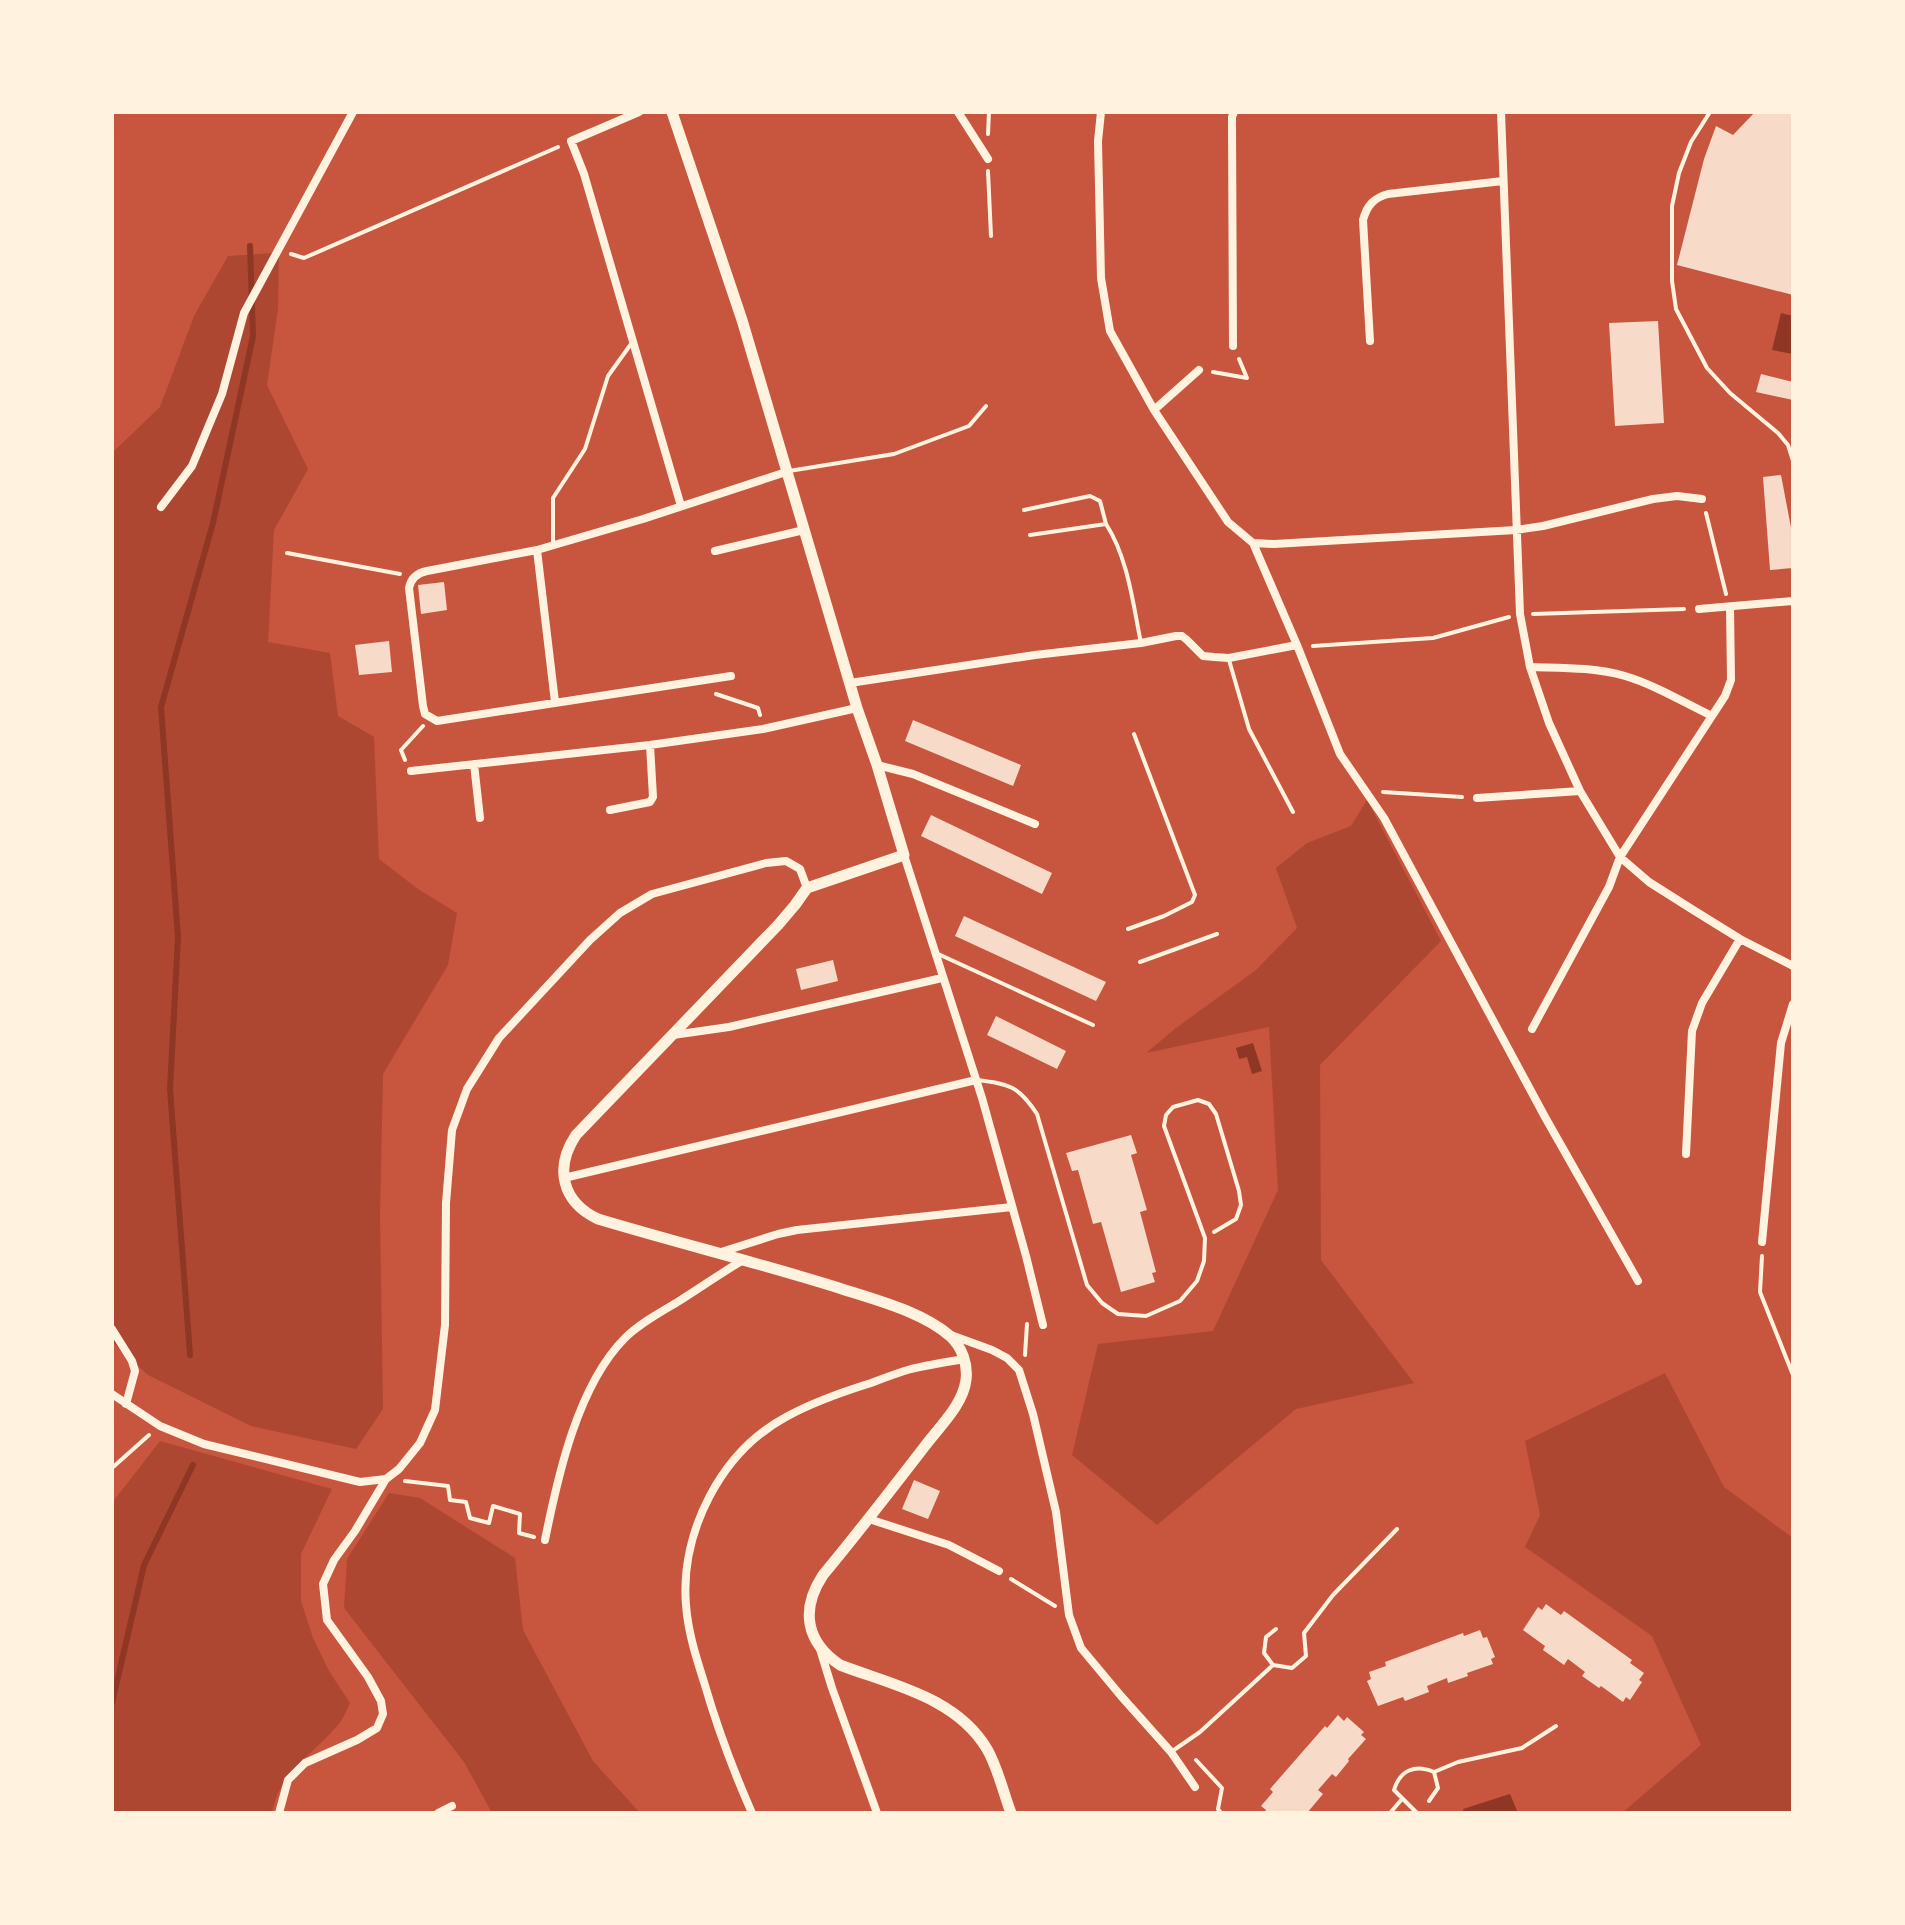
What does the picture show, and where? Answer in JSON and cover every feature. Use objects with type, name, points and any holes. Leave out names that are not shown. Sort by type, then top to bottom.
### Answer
[{"type":"street","points":[[161,507],[192,466],[222,394],[244,313],[353,112]]},
{"type":"street","points":[[639,112],[571,141],[584,174],[681,506]]},
{"type":"street","points":[[672,112],[742,320],[857,708],[976,1080],[1043,1325]]},
{"type":"street","points":[[958,112],[988,159]]},
{"type":"street","points":[[1101,112],[1098,141],[1101,278],[1110,331],[1154,410],[1228,522],[1253,543],[1340,754],[1384,818],[1545,1117],[1638,1281]]},
{"type":"street","points":[[1233,346],[1234,112]]},
{"type":"street","points":[[1501,112],[1520,614],[1530,667],[1549,723],[1580,791],[1620,857],[1649,882],[1740,939],[1793,966]]},
{"type":"street","points":[[1370,341],[1363,220],[1371,202],[1388,194],[1503,181]]},
{"type":"street","points":[[1154,410],[1199,370]]},
{"type":"street","points":[[731,676],[437,721],[425,714],[423,706],[409,588],[414,577],[427,571],[537,550],[786,472]]},
{"type":"street","points":[[1253,543],[1516,530],[1653,499],[1677,496],[1702,499]]},
{"type":"street","points":[[715,551],[804,530]]},
{"type":"street","points":[[537,550],[555,702]]},
{"type":"street","points":[[1699,609],[1793,601]]},
{"type":"street","points":[[1532,1029],[1609,887],[1620,857],[1725,696],[1731,680],[1730,607]]},
{"type":"street","points":[[850,683],[1182,636],[1203,656],[1229,658],[1297,645]]},
{"type":"street","points":[[1530,667],[1621,675],[1650,685],[1712,716]]},
{"type":"street","points":[[411,771],[650,745],[763,729],[857,708]]},
{"type":"street","points":[[610,810],[650,802],[653,797],[650,745]]},
{"type":"street","points":[[474,764],[480,818]]},
{"type":"street","points":[[877,765],[913,774],[1035,824]]},
{"type":"street","points":[[1477,798],[1580,791]]},
{"type":"street","points":[[877,1813],[810,1624],[809,1611],[815,1586],[956,1405],[966,1383],[965,1359],[948,1334],[922,1317],[843,1290],[590,1215],[575,1203],[564,1178],[565,1155],[576,1135],[778,925],[807,888],[904,855]]},
{"type":"street","points":[[279,1813],[288,1780],[305,1763],[377,1728],[383,1714],[381,1701],[368,1677],[327,1620],[323,1584],[334,1560],[386,1479],[399,1469],[420,1443],[435,1410],[445,1325],[446,1203],[452,1130],[467,1089],[499,1038],[590,940],[620,913],[652,894],[766,863],[786,861],[800,869],[807,888]]},
{"type":"street","points":[[1686,1154],[1692,1031],[1702,1003],[1740,939]]},
{"type":"street","points":[[673,1035],[729,1027],[942,978]]},
{"type":"street","points":[[1762,1242],[1781,1043],[1793,1004]]},
{"type":"street","points":[[564,1178],[976,1080]]},
{"type":"street","points":[[718,1253],[797,1230],[1012,1207]]},
{"type":"street","points":[[545,1540],[564,1460],[580,1413],[600,1369],[626,1337],[743,1260]]},
{"type":"street","points":[[112,1329],[135,1371],[126,1404]]},
{"type":"street","points":[[948,1334],[992,1350],[1007,1358],[1019,1370],[1033,1414],[1056,1512],[1069,1615],[1081,1648],[1171,1752],[1195,1787]]},
{"type":"street","points":[[752,1813],[715,1720],[689,1627],[686,1603],[688,1566],[705,1507],[730,1465],[747,1447],[786,1417],[839,1393],[910,1369],[965,1359]]},
{"type":"street","points":[[112,1394],[160,1426],[204,1444],[360,1482],[386,1479]]},
{"type":"street","points":[[869,1519],[949,1545],[999,1571]]},
{"type":"street","points":[[820,1648],[840,1665],[927,1697],[966,1723],[989,1752],[1011,1813]]},
{"type":"street","points":[[438,1813],[452,1806]]},
{"type":"lane","points":[[1710,112],[1691,142],[1679,173],[1672,206],[1672,281],[1676,309],[1707,368],[1730,393],[1778,433],[1788,445],[1793,461]]},
{"type":"lane","points":[[553,545],[553,498],[585,449],[608,376],[633,342]]},
{"type":"lane","points":[[786,472],[894,454],[969,426],[986,406]]},
{"type":"lane","points":[[1024,510],[1090,496],[1100,501],[1106,524],[1116,540],[1141,643]]},
{"type":"lane","points":[[1030,535],[1106,524]]},
{"type":"lane","points":[[1229,658],[1249,729],[1293,812]]},
{"type":"lane","points":[[1128,929],[1192,902],[1195,895],[1134,734]]},
{"type":"lane","points":[[1140,962],[1217,934]]},
{"type":"lane","points":[[935,952],[1093,1025]]},
{"type":"lane","points":[[976,1080],[1013,1088],[1026,1097],[1037,1114],[1087,1285],[1102,1303],[1118,1314],[1146,1316],[1180,1301],[1197,1281],[1204,1261],[1205,1238],[1164,1126],[1166,1115],[1173,1107],[1198,1100],[1209,1104],[1216,1114],[1241,1205],[1236,1219],[1214,1232]]},
{"type":"lane","points":[[1276,1629],[1266,1637],[1264,1653],[1273,1665],[1292,1668],[1306,1656],[1304,1633],[1333,1595],[1397,1529]]},
{"type":"lane","points":[[1171,1752],[1200,1732],[1273,1665]]},
{"type":"lane","points":[[1417,1813],[1394,1790],[1397,1779],[1411,1768],[1434,1772],[1458,1762],[1522,1748],[1556,1726]]},
{"type":"lane","points":[[1429,1801],[1438,1788],[1434,1772]]},
{"type":"lane","points":[[1390,1813],[1402,1799]]},
{"type":"path","points":[[279,250],[304,258],[571,141]]},
{"type":"path","points":[[1199,370],[1247,378],[1233,346]]},
{"type":"path","points":[[1702,499],[1730,607]]},
{"type":"path","points":[[287,553],[414,577]]},
{"type":"path","points":[[1297,645],[1319,647],[1433,638],[1520,614],[1699,609]]},
{"type":"path","points":[[693,683],[703,690],[758,708],[763,729]]},
{"type":"path","points":[[411,771],[401,750],[430,719]]},
{"type":"path","points":[[1365,791],[1477,798]]},
{"type":"path","points":[[1762,1242],[1760,1292],[1793,1375]]},
{"type":"path","points":[[1019,1370],[1025,1363],[1026,1326]]},
{"type":"path","points":[[112,1468],[160,1426]]},
{"type":"path","points":[[386,1479],[448,1486],[450,1500],[466,1502],[470,1518],[489,1523],[493,1506],[520,1514],[519,1533],[545,1540]]},
{"type":"path","points":[[999,1571],[1069,1615]]},
{"type":"shaded area","points":[[279,250],[278,309],[267,385],[308,469],[274,530],[268,642],[330,653],[338,716],[374,737],[379,859],[418,889],[457,913],[448,965],[383,1074],[380,1216],[383,1409],[356,1449],[251,1426],[148,1375],[112,1342],[112,453],[160,407],[194,316],[228,256]]},
{"type":"shaded area","points":[[1781,313],[1793,316],[1793,354],[1772,350]]},
{"type":"shaded area","points":[[1367,800],[1441,941],[1320,1065],[1321,1260],[1414,1383],[1296,1409],[1157,1525],[1072,1455],[1098,1344],[1213,1331],[1278,1190],[1269,1027],[1146,1053],[1256,970],[1297,928],[1276,868],[1307,843],[1351,826]]},
{"type":"shaded area","points":[[1253,1043],[1262,1071],[1252,1074],[1247,1057],[1239,1059],[1236,1048]]},
{"type":"shaded area","points":[[1665,1373],[1724,1487],[1793,1538],[1793,1813],[1622,1813],[1701,1745],[1652,1636],[1525,1547],[1540,1515],[1525,1441]]},
{"type":"shaded area","points":[[160,1441],[332,1489],[301,1554],[301,1601],[313,1638],[329,1671],[350,1703],[339,1724],[289,1774],[272,1813],[112,1813],[112,1503]]},
{"type":"shaded area","points":[[389,1493],[420,1498],[515,1558],[523,1630],[593,1761],[640,1813],[492,1813],[464,1762],[344,1608],[347,1559]]},
{"type":"shaded area","points":[[1510,1794],[1518,1813],[1464,1813],[1463,1809]]},
{"type":"building","points":[[1755,112],[1793,112],[1793,295],[1677,265],[1704,159],[1716,126],[1733,135]]},
{"type":"building","points":[[1658,321],[1664,423],[1615,426],[1609,323]]},
{"type":"building","points":[[1761,374],[1793,382],[1793,400],[1756,392]]},
{"type":"building","points":[[1781,475],[1793,538],[1793,568],[1770,570],[1763,477]]},
{"type":"building","points":[[444,582],[447,610],[421,614],[418,585]]},
{"type":"building","points":[[389,641],[392,672],[359,675],[355,645]]},
{"type":"building","points":[[913,720],[1021,765],[1013,786],[905,741]]},
{"type":"building","points":[[931,815],[1052,873],[1042,894],[921,836]]},
{"type":"building","points":[[964,916],[1106,982],[1096,1001],[955,936]]},
{"type":"building","points":[[833,960],[838,981],[801,990],[796,969]]},
{"type":"building","points":[[996,1016],[1066,1051],[1057,1069],[987,1035]]},
{"type":"building","points":[[1131,1135],[1137,1153],[1131,1155],[1147,1210],[1140,1212],[1156,1272],[1152,1273],[1155,1282],[1121,1292],[1101,1222],[1093,1224],[1078,1170],[1072,1171],[1066,1153]]},
{"type":"building","points":[[914,1480],[940,1491],[928,1519],[902,1509]]},
{"type":"building","points":[[1546,1604],[1561,1615],[1564,1611],[1632,1660],[1630,1663],[1644,1673],[1630,1700],[1626,1697],[1623,1702],[1601,1686],[1599,1688],[1582,1676],[1585,1672],[1568,1659],[1564,1665],[1523,1630],[1538,1607],[1542,1610]]},
{"type":"building","points":[[1480,1630],[1483,1638],[1487,1637],[1495,1657],[1491,1659],[1493,1664],[1448,1683],[1447,1678],[1427,1686],[1429,1692],[1405,1701],[1403,1697],[1378,1706],[1367,1681],[1371,1679],[1369,1672],[1386,1666],[1385,1662],[1463,1633],[1464,1636]]},
{"type":"building","points":[[1338,1715],[1344,1721],[1347,1717],[1364,1732],[1361,1735],[1366,1739],[1336,1777],[1332,1774],[1318,1790],[1323,1794],[1307,1813],[1264,1813],[1266,1810],[1261,1806],[1273,1792],[1270,1789]]},
{"type":"waterway","points":[[190,1355],[170,1089],[178,937],[161,707],[213,523],[253,336],[250,246]]},
{"type":"waterway","points":[[112,1703],[144,1565],[193,1465]]}]
